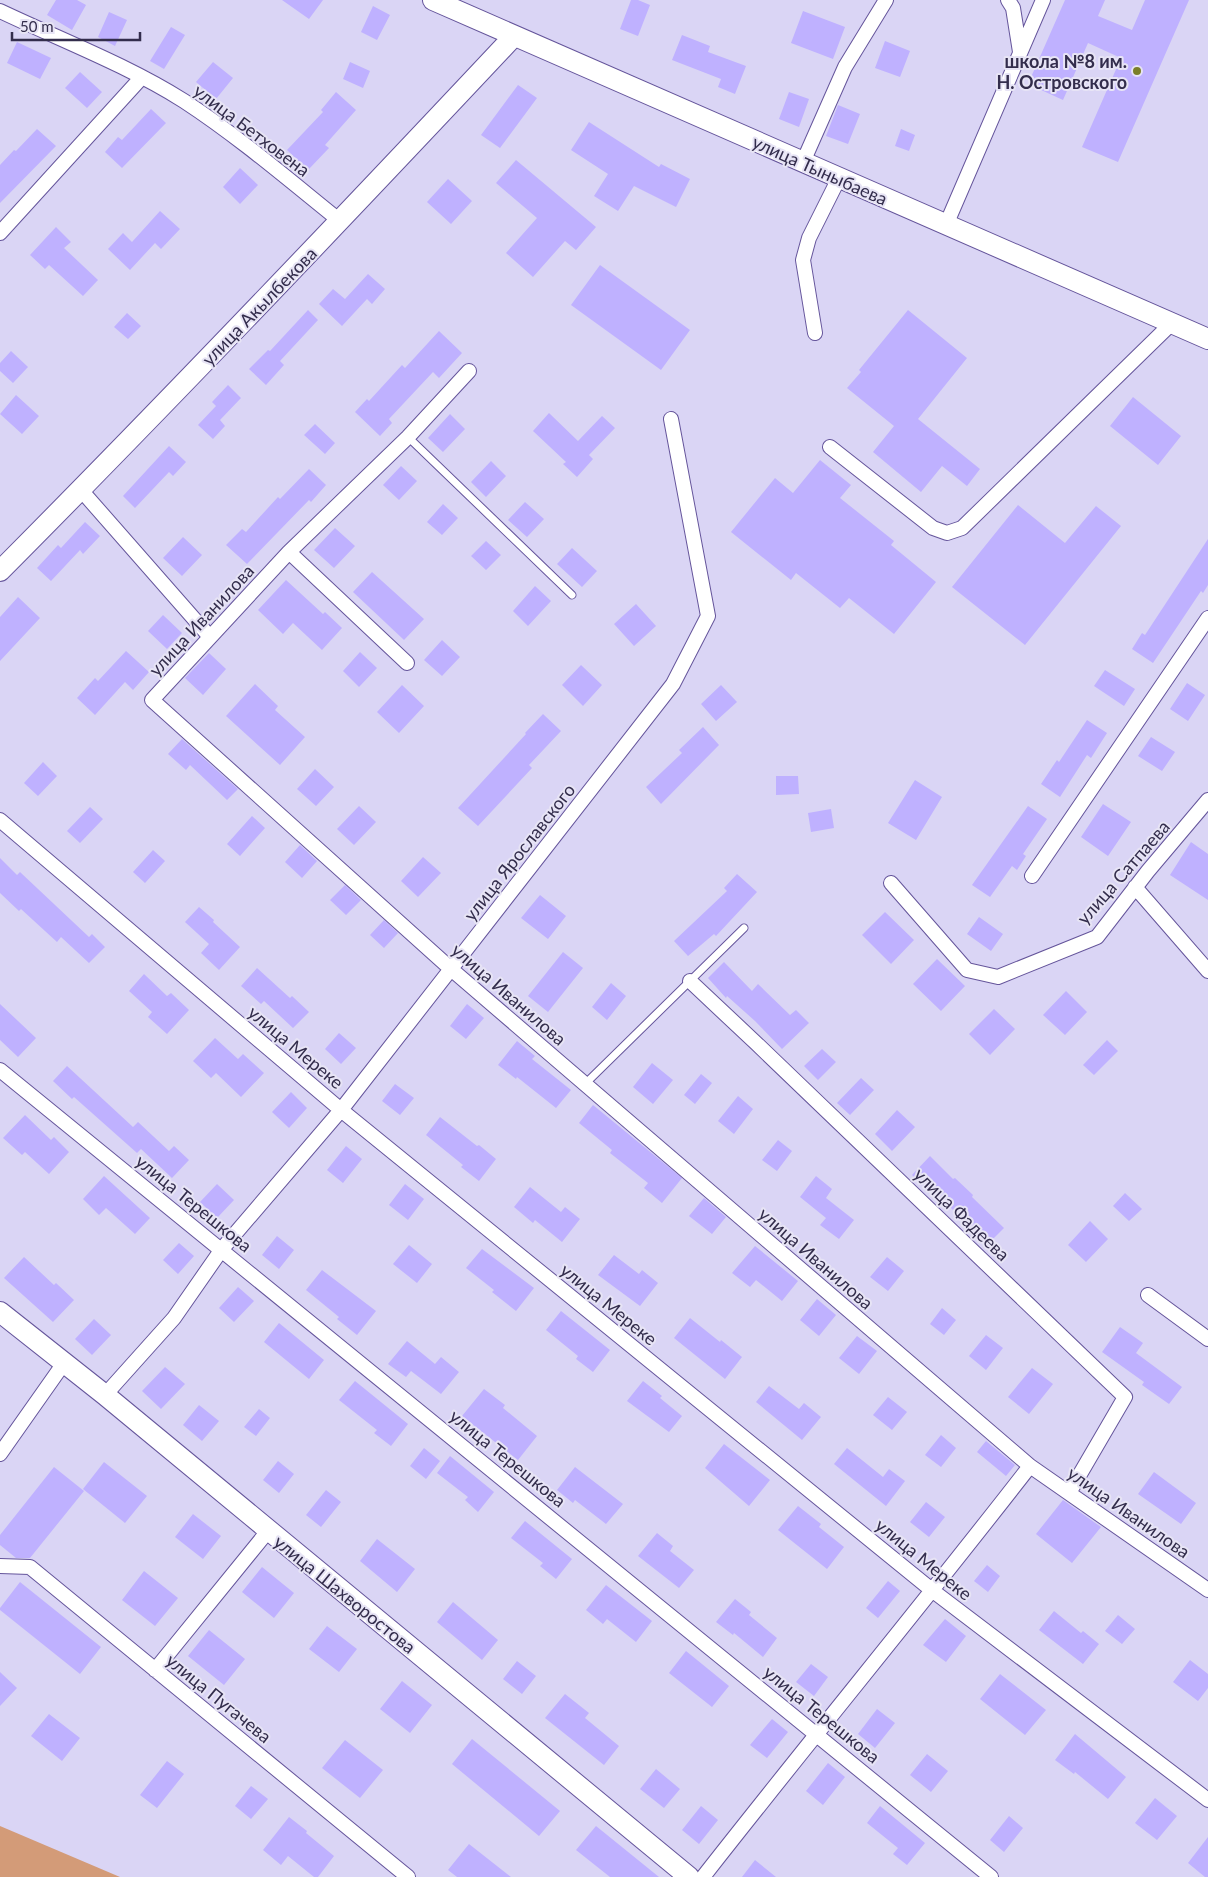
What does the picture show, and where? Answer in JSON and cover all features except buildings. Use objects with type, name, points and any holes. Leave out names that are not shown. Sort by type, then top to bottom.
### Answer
[{"type":"street","name":"улица Тыныбаева","points":[[432,0],[1208,339]]},
{"type":"street","points":[[803,162],[845,67],[886,0]]},
{"type":"street","points":[[1008,0],[1013,8],[1020,54]]},
{"type":"street","points":[[946,225],[1043,0]]},
{"type":"street","name":"улица Бетховена","points":[[0,11],[142,77],[183,100],[226,130],[340,222]]},
{"type":"street","name":"улица Акылбекова","points":[[0,572],[340,222],[514,36]]},
{"type":"street","points":[[0,233],[142,77]]},
{"type":"street","points":[[815,333],[803,260],[810,238],[839,178]]},
{"type":"street","points":[[830,447],[933,528],[947,533],[962,528],[1172,323]]},
{"type":"street","name":"улица Иванилова","points":[[469,372],[408,437],[289,552],[152,700],[451,969],[1030,1466],[1208,1590]]},
{"type":"street","name":"улица Ярославского","points":[[105,1395],[174,1318],[222,1249],[342,1110],[673,684],[708,616],[671,419]]},
{"type":"street","points":[[81,490],[210,637]]},
{"type":"street","points":[[289,552],[407,663]]},
{"type":"street","points":[[1032,876],[1208,618]]},
{"type":"street","name":"улица Сатпаева","points":[[891,883],[967,970],[998,977],[1097,937],[1208,800]]},
{"type":"street","name":"улица Мереке","points":[[0,820],[342,1110],[933,1591],[1208,1800]]},
{"type":"street","points":[[1136,887],[1208,971]]},
{"type":"street","name":"улица Фадеева","points":[[690,982],[1126,1397],[1069,1493]]},
{"type":"street","name":"улица Терешкова","points":[[0,1070],[991,1877]]},
{"type":"street","points":[[1148,1294],[1208,1339]]},
{"type":"street","name":"улица Шахворостова","points":[[0,1312],[105,1395],[689,1877]]},
{"type":"street","points":[[0,1454],[64,1363]]},
{"type":"street","points":[[703,1877],[816,1733],[933,1591],[1030,1466]]},
{"type":"street","points":[[155,1670],[268,1530]]},
{"type":"street","name":"улица Пугачева","points":[[0,1566],[30,1568],[408,1877]]},
{"type":"lane","points":[[408,437],[572,595]]},
{"type":"lane","points":[[585,1084],[744,928]]},
{"type":"shaded area","points":[[0,1826],[120,1877],[0,1877]]},
{"type":"place","name":"школа №8 им. Н. Островского","points":[[1137,71]]}]
